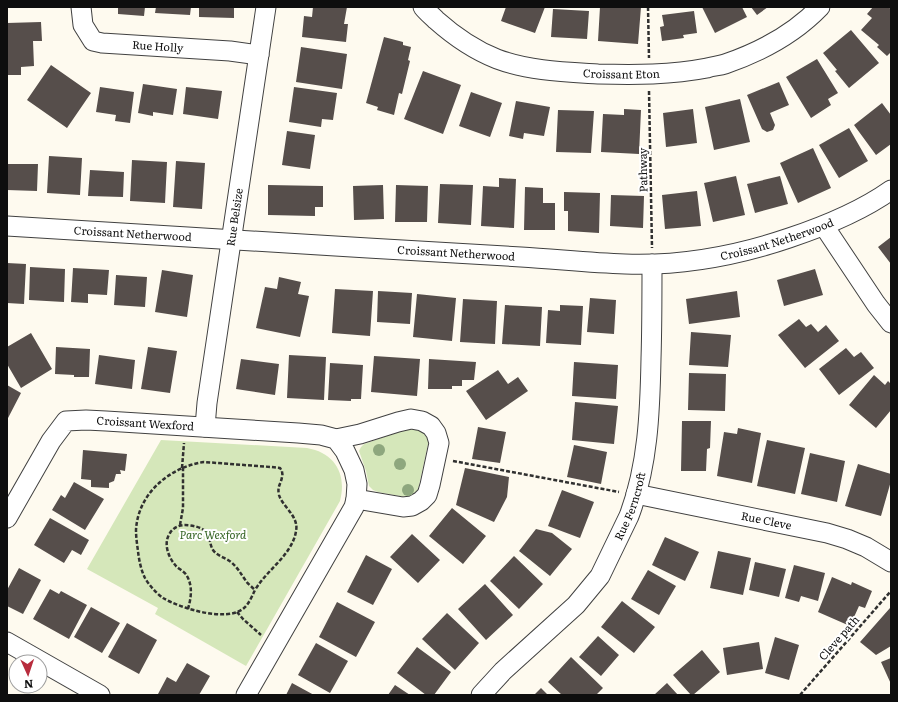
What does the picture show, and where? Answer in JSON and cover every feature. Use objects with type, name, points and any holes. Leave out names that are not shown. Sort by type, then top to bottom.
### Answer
[{"type":"street","name":"Rue Holly","points":[[81,7],[83,26],[93,41],[102,43],[259,54]]},
{"type":"street","name":"Rue Belsize","points":[[205,426],[207,403],[266,7]]},
{"type":"street","name":"Croissant Eton","points":[[423,7],[449,32],[471,47],[497,59],[528,67],[573,73],[621,75],[672,74],[724,64],[772,44],[791,32],[820,7]]},
{"type":"street","name":"Croissant Netherwood","points":[[7,226],[625,264],[652,257],[676,262],[709,259],[768,245],[824,226],[877,200],[891,190]]},
{"type":"street","points":[[824,226],[876,304],[891,323]]},
{"type":"street","name":"Rue Ferncroft","points":[[481,695],[503,671],[576,605],[600,576],[629,516],[630,493],[646,448],[649,427],[651,384],[652,257]]},
{"type":"street","name":"Croissant Wexford","points":[[7,518],[51,441],[66,421],[86,420],[205,426],[321,435],[336,439],[360,434],[411,419],[422,421],[431,426],[436,433],[438,443],[430,485],[427,495],[421,501],[412,506],[403,506],[356,499]]},
{"type":"street","points":[[246,695],[352,510],[356,499],[357,484],[354,470],[345,451],[336,439]]},
{"type":"street","name":"Rue Cleve","points":[[630,493],[828,533],[866,547],[891,562]]},
{"type":"street","points":[[7,642],[100,695]]},
{"type":"path","points":[[648,7],[649,63]]},
{"type":"path","name":"Pathway","points":[[649,89],[652,257]]},
{"type":"path","points":[[180,525],[183,508],[184,438]]},
{"type":"path","points":[[453,461],[630,493]]},
{"type":"path","points":[[204,462],[280,468],[282,471],[282,477],[278,486],[279,496],[294,518],[297,525],[296,532],[290,547],[282,559],[258,584],[244,609],[237,612],[224,615],[188,609],[162,598],[153,590],[144,577],[138,553],[136,530],[141,510],[145,502],[165,478],[183,468],[204,462]]},
{"type":"path","points":[[188,609],[191,593],[187,575],[175,565],[166,546],[169,534],[173,529],[180,525],[191,525],[202,528],[206,531],[213,550],[238,568],[245,580],[255,590]]},
{"type":"path","name":"Cleve path","points":[[800,695],[891,591]]},
{"type":"path","points":[[237,612],[243,620],[264,638]]},
{"type":"green space","points":[[414,428],[426,433],[428,438],[418,490],[411,496],[405,497],[373,490],[369,486],[366,471],[359,451],[361,447],[364,444]]},
{"type":"green space","name":"Parc Wexford","points":[[161,440],[307,448],[325,455],[337,466],[342,482],[340,501],[246,666],[155,614],[158,608],[87,569]]},
{"type":"building","points":[[118,7],[145,7],[144,16],[118,14]]},
{"type":"building","points":[[156,7],[191,7],[190,15],[155,13]]},
{"type":"building","points":[[199,7],[234,7],[234,18],[199,17]]},
{"type":"building","points":[[313,7],[347,7],[344,24],[348,24],[346,42],[302,37],[304,16],[312,17]]},
{"type":"building","points":[[506,7],[545,7],[535,33],[501,21]]},
{"type":"building","points":[[600,7],[641,7],[638,44],[598,41]]},
{"type":"building","points":[[702,7],[742,7],[747,17],[715,33]]},
{"type":"building","points":[[751,7],[768,7],[757,15]]},
{"type":"building","points":[[873,7],[888,7],[891,9],[891,52],[887,56],[877,47],[879,45],[861,30],[872,18],[867,14]]},
{"type":"building","points":[[553,9],[589,11],[587,39],[551,37]]},
{"type":"building","points":[[694,11],[697,33],[683,35],[684,38],[662,41],[660,27],[664,26],[662,15]]},
{"type":"building","points":[[41,22],[42,41],[33,41],[34,66],[21,67],[21,75],[8,75],[7,23]]},
{"type":"building","points":[[851,30],[879,63],[849,88],[823,53]]},
{"type":"building","points":[[384,37],[403,42],[403,45],[411,47],[408,60],[410,61],[402,94],[399,93],[394,115],[377,110],[378,107],[366,103]]},
{"type":"building","points":[[301,47],[347,54],[342,89],[296,82]]},
{"type":"building","points":[[817,59],[838,93],[828,99],[831,105],[811,118],[786,77]]},
{"type":"building","points":[[51,65],[91,93],[67,128],[27,100]]},
{"type":"building","points":[[423,71],[461,85],[443,134],[404,119]]},
{"type":"building","points":[[779,82],[789,105],[770,113],[775,125],[773,130],[767,132],[762,129],[747,95]]},
{"type":"building","points":[[143,84],[177,89],[173,115],[153,112],[153,116],[138,113]]},
{"type":"building","points":[[100,87],[134,92],[130,123],[115,121],[116,115],[96,112]]},
{"type":"building","points":[[186,87],[222,91],[218,119],[183,114]]},
{"type":"building","points":[[294,87],[337,93],[333,120],[322,119],[321,127],[289,122]]},
{"type":"building","points":[[471,92],[502,103],[490,137],[459,126]]},
{"type":"building","points":[[740,99],[750,142],[714,150],[705,107]]},
{"type":"building","points":[[516,101],[550,107],[544,136],[524,133],[523,139],[509,136]]},
{"type":"building","points":[[882,103],[891,115],[891,144],[876,155],[854,125]]},
{"type":"building","points":[[624,109],[641,110],[639,154],[601,152],[603,114],[624,115]]},
{"type":"building","points":[[693,109],[697,143],[666,147],[663,113]]},
{"type":"building","points":[[558,110],[594,111],[591,153],[556,152]]},
{"type":"building","points":[[849,128],[868,161],[839,178],[819,145]]},
{"type":"building","points":[[287,131],[315,135],[310,169],[282,165]]},
{"type":"building","points":[[813,148],[831,188],[798,203],[780,163]]},
{"type":"building","points":[[49,156],[82,158],[80,195],[47,193]]},
{"type":"building","points":[[132,160],[167,162],[165,203],[130,201]]},
{"type":"building","points":[[176,161],[205,163],[202,209],[173,207]]},
{"type":"building","points":[[7,164],[38,164],[37,191],[7,190]]},
{"type":"building","points":[[90,170],[124,172],[123,197],[88,196]]},
{"type":"building","points":[[736,176],[745,215],[713,222],[704,183]]},
{"type":"building","points":[[780,176],[788,204],[755,213],[747,184]]},
{"type":"building","points":[[499,178],[516,179],[514,228],[481,226],[483,186],[499,187]]},
{"type":"building","points":[[440,184],[473,185],[471,225],[438,223]]},
{"type":"building","points":[[268,185],[323,186],[323,207],[315,207],[315,216],[268,215]]},
{"type":"building","points":[[383,185],[384,219],[354,220],[353,186]]},
{"type":"building","points":[[396,185],[428,186],[427,222],[395,222]]},
{"type":"building","points":[[525,187],[543,188],[543,203],[555,203],[555,230],[524,230]]},
{"type":"building","points":[[697,191],[701,226],[665,229],[662,195]]},
{"type":"building","points":[[564,192],[600,193],[599,233],[568,231],[568,211],[564,211]]},
{"type":"building","points":[[611,195],[644,196],[643,228],[610,226]]},
{"type":"building","points":[[891,237],[891,264],[878,247]]},
{"type":"building","points":[[7,263],[26,264],[24,304],[7,303]]},
{"type":"building","points":[[30,267],[65,269],[64,302],[29,300]]},
{"type":"building","points":[[73,268],[109,270],[107,295],[88,294],[88,303],[71,302]]},
{"type":"building","points":[[815,269],[823,295],[784,306],[777,280]]},
{"type":"building","points":[[162,270],[193,275],[187,317],[155,312]]},
{"type":"building","points":[[116,275],[147,277],[145,307],[114,305]]},
{"type":"building","points":[[279,277],[301,282],[298,294],[309,296],[300,337],[256,328],[265,287],[277,289]]},
{"type":"building","points":[[335,289],[373,291],[370,336],[332,333]]},
{"type":"building","points":[[378,291],[412,293],[410,324],[377,322]]},
{"type":"building","points":[[737,291],[740,317],[689,324],[686,299]]},
{"type":"building","points":[[417,294],[456,298],[452,341],[413,337]]},
{"type":"building","points":[[590,298],[616,300],[614,334],[587,332]]},
{"type":"building","points":[[463,299],[497,301],[495,344],[460,342]]},
{"type":"building","points":[[505,305],[542,307],[540,346],[502,344]]},
{"type":"building","points":[[560,305],[583,306],[581,345],[546,343],[548,310],[560,311]]},
{"type":"building","points":[[799,319],[806,327],[811,324],[818,332],[826,325],[839,341],[805,368],[778,335]]},
{"type":"building","points":[[691,332],[731,335],[728,367],[689,365]]},
{"type":"building","points":[[31,333],[52,369],[21,388],[7,364],[7,347]]},
{"type":"building","points":[[56,347],[90,349],[89,377],[74,377],[74,375],[55,374]]},
{"type":"building","points":[[148,347],[177,351],[170,393],[141,389]]},
{"type":"building","points":[[846,348],[854,357],[861,352],[874,368],[839,395],[819,369]]},
{"type":"building","points":[[99,355],[135,360],[132,389],[95,384]]},
{"type":"building","points":[[289,355],[326,357],[324,400],[287,398]]},
{"type":"building","points":[[374,356],[420,359],[417,396],[371,392]]},
{"type":"building","points":[[241,359],[279,364],[275,395],[236,389]]},
{"type":"building","points":[[429,359],[476,362],[474,380],[462,380],[462,386],[452,386],[452,389],[428,389]]},
{"type":"building","points":[[574,362],[618,365],[616,399],[572,396]]},
{"type":"building","points":[[330,363],[363,365],[361,399],[351,399],[351,401],[328,400]]},
{"type":"building","points":[[498,370],[508,384],[518,377],[528,391],[486,420],[466,391]]},
{"type":"building","points":[[689,373],[726,374],[725,411],[688,410]]},
{"type":"building","points":[[874,375],[885,385],[888,381],[891,384],[891,410],[876,428],[849,405]]},
{"type":"building","points":[[7,385],[21,393],[7,420]]},
{"type":"building","points":[[575,402],[618,406],[614,444],[572,440]]},
{"type":"building","points":[[682,421],[711,421],[710,448],[707,449],[706,471],[681,471]]},
{"type":"building","points":[[478,427],[506,432],[500,463],[472,459]]},
{"type":"building","points":[[738,428],[761,433],[752,483],[717,476],[724,432],[737,434]]},
{"type":"building","points":[[767,440],[805,448],[795,494],[757,486]]},
{"type":"building","points":[[574,445],[607,452],[601,484],[567,477]]},
{"type":"building","points":[[83,450],[127,454],[125,471],[120,470],[121,474],[116,474],[114,481],[109,483],[109,488],[91,487],[91,480],[81,479]]},
{"type":"building","points":[[810,453],[845,461],[837,502],[801,494]]},
{"type":"building","points":[[858,464],[891,474],[891,481],[881,516],[845,506]]},
{"type":"building","points":[[465,468],[509,477],[507,497],[494,522],[456,505]]},
{"type":"building","points":[[74,482],[104,499],[85,530],[52,510],[61,495],[65,498]]},
{"type":"building","points":[[562,490],[594,502],[580,538],[548,526]]},
{"type":"building","points":[[452,508],[486,536],[463,564],[429,536]]},
{"type":"building","points":[[50,518],[89,540],[81,555],[72,550],[64,563],[34,545]]},
{"type":"building","points":[[536,529],[552,533],[572,549],[550,576],[519,551]]},
{"type":"building","points":[[412,534],[440,560],[418,583],[390,557]]},
{"type":"building","points":[[665,537],[699,552],[685,581],[652,565]]},
{"type":"building","points":[[718,551],[751,558],[743,595],[710,588]]},
{"type":"building","points":[[366,555],[392,569],[373,605],[347,592]]},
{"type":"building","points":[[514,556],[543,584],[519,609],[490,581]]},
{"type":"building","points":[[755,562],[786,569],[779,597],[749,590]]},
{"type":"building","points":[[794,565],[825,573],[818,601],[801,596],[799,602],[785,598]]},
{"type":"building","points":[[19,568],[41,580],[23,614],[7,606],[7,590]]},
{"type":"building","points":[[648,570],[676,586],[659,615],[631,599]]},
{"type":"building","points":[[832,577],[851,585],[852,582],[872,591],[865,608],[859,606],[850,626],[818,612]]},
{"type":"building","points":[[485,584],[513,615],[486,640],[458,609]]},
{"type":"building","points":[[50,589],[59,594],[61,591],[87,605],[69,639],[33,619]]},
{"type":"building","points":[[622,601],[655,627],[634,653],[601,627]]},
{"type":"building","points":[[337,602],[375,622],[356,657],[319,637]]},
{"type":"building","points":[[91,607],[120,623],[102,653],[74,637]]},
{"type":"building","points":[[890,608],[891,646],[876,655],[860,642]]},
{"type":"building","points":[[447,613],[479,643],[455,670],[422,639]]},
{"type":"building","points":[[127,623],[157,640],[139,674],[108,657]]},
{"type":"building","points":[[598,636],[619,655],[601,676],[579,657]]},
{"type":"building","points":[[775,637],[799,645],[789,680],[765,673]]},
{"type":"building","points":[[759,642],[763,669],[727,675],[723,648]]},
{"type":"building","points":[[316,643],[348,661],[330,693],[298,675]]},
{"type":"building","points":[[417,647],[451,672],[434,695],[426,695],[397,673]]},
{"type":"building","points":[[702,650],[720,672],[693,695],[691,695],[673,675]]},
{"type":"building","points":[[571,657],[603,688],[596,695],[562,695],[548,682]]},
{"type":"building","points":[[891,658],[891,684],[881,662]]},
{"type":"building","points":[[187,663],[210,676],[199,695],[158,694],[167,677],[176,682]]},
{"type":"building","points":[[292,683],[314,695],[286,695]]},
{"type":"building","points":[[667,683],[678,695],[654,695]]},
{"type":"building","points":[[395,685],[410,695],[388,695]]},
{"type":"building","points":[[541,688],[548,695],[534,695]]}]
